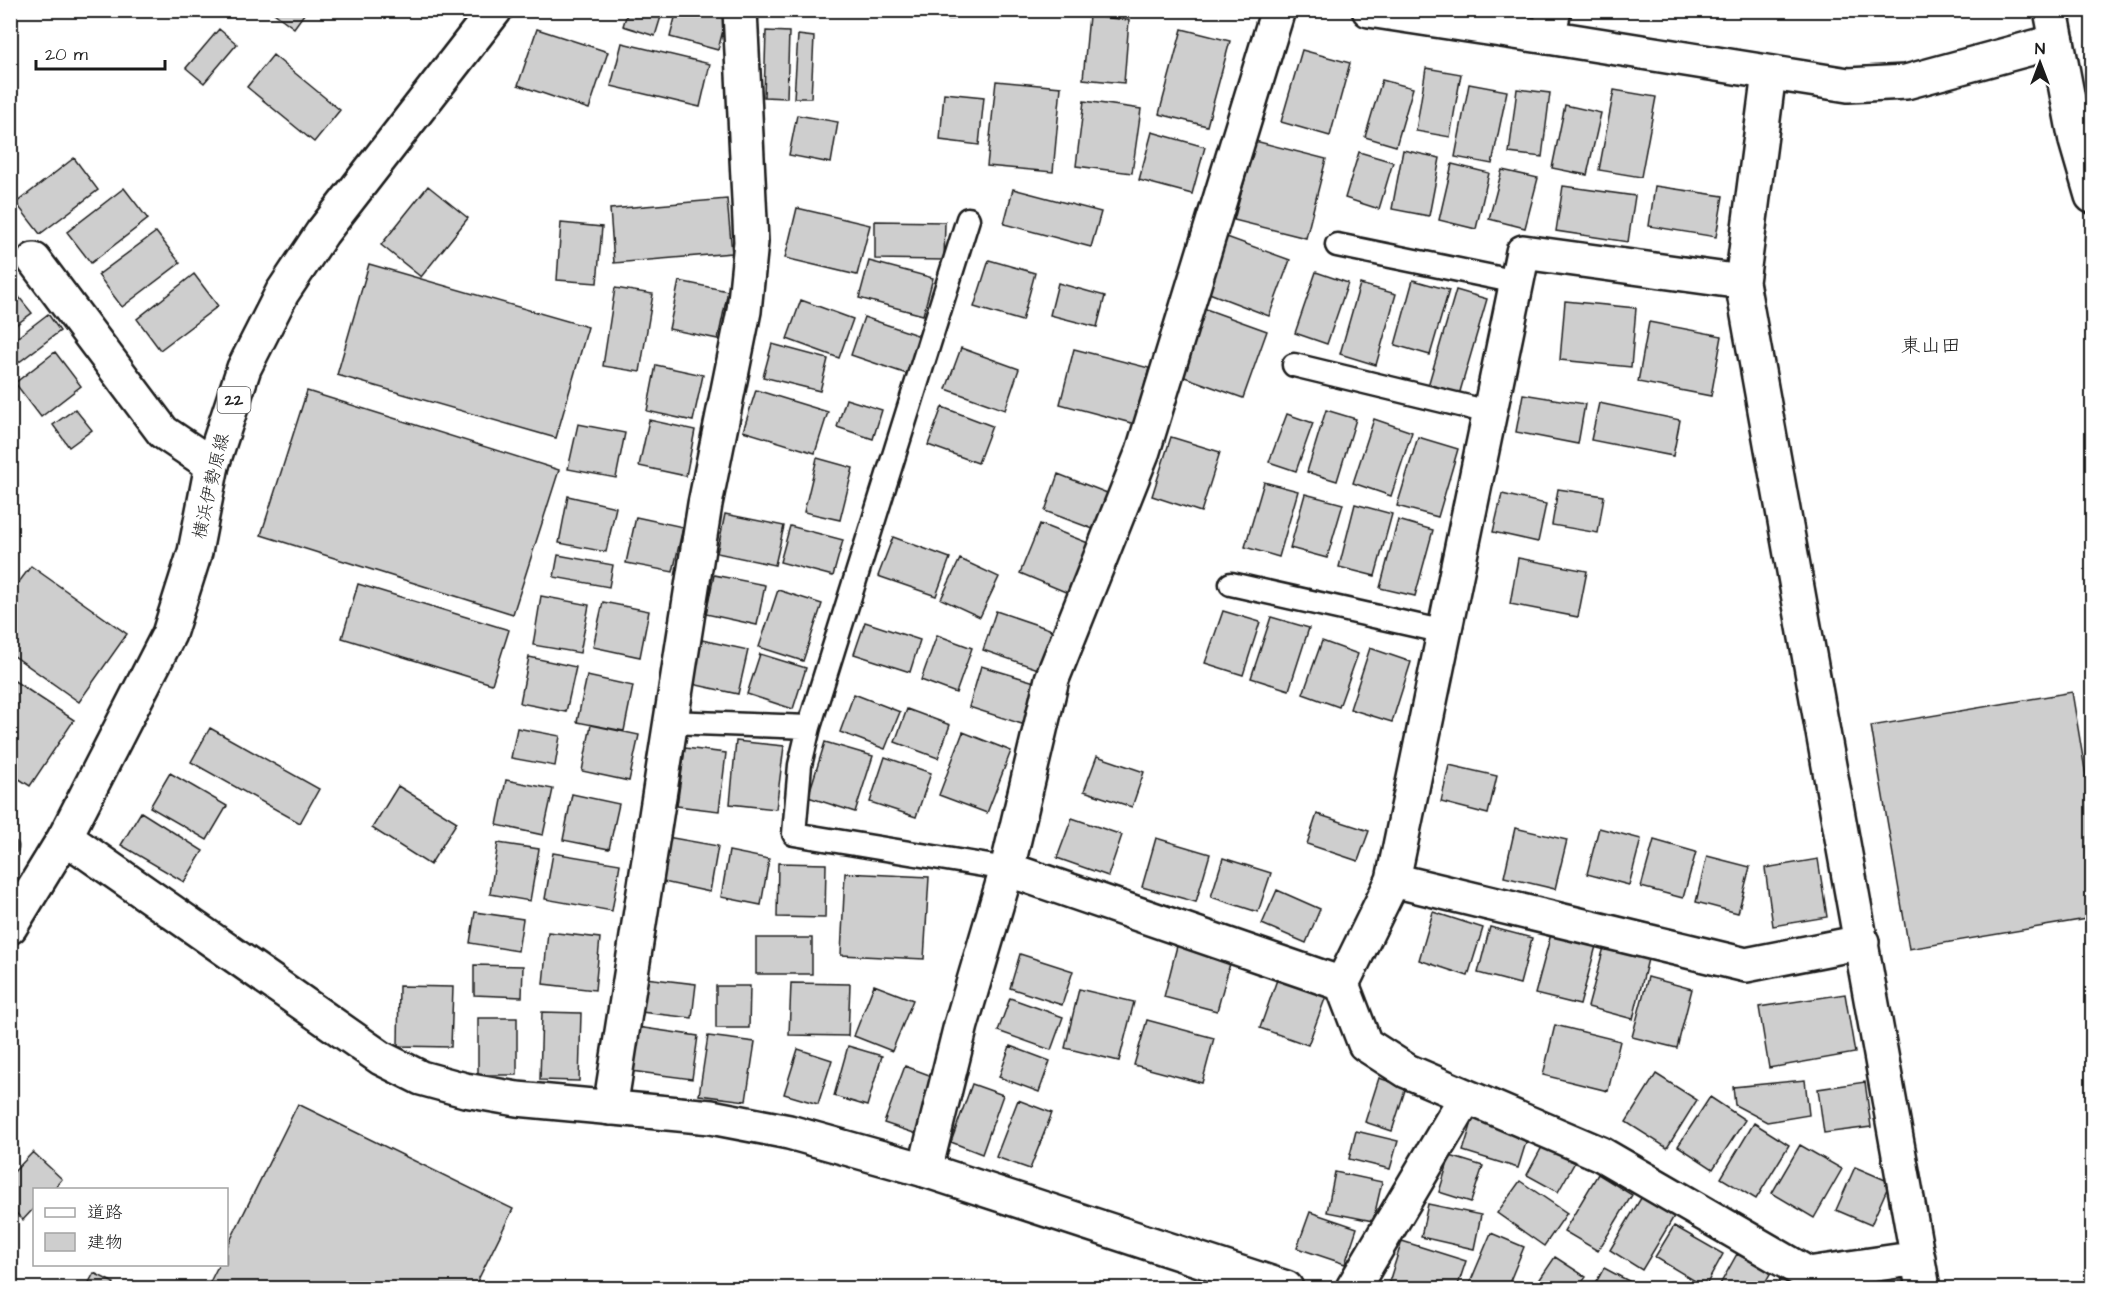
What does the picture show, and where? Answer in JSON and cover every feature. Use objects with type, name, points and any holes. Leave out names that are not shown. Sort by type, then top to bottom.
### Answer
[{"type":"street","name":"横浜伊勢原線","points":[[10,927],[65,837],[169,634],[195,552],[212,465],[244,368],[282,293],[322,233],[495,10]]},
{"type":"street","points":[[610,1108],[705,504],[744,311],[751,242],[740,10]]},
{"type":"street","points":[[925,1170],[961,1025],[1007,868],[1052,679],[1143,451],[1278,10]]},
{"type":"street","points":[[1370,10],[1551,24],[1769,73],[1848,85],[1906,82],[2054,26],[2076,141],[2092,196]]},
{"type":"street","points":[[1742,282],[1523,252],[1394,880],[1342,984],[1365,1044],[1407,1071],[1601,1154],[1808,1274],[1921,1273],[1742,282],[1769,73]]},
{"type":"street","points":[[34,260],[163,432],[212,465]]},
{"type":"street","points":[[65,837],[361,1044],[398,1068],[421,1078],[465,1090],[517,1099],[711,1117],[789,1132],[925,1170],[1286,1288]]},
{"type":"street","points":[[1007,868],[1342,984]]},
{"type":"street","points":[[1394,880],[1746,965],[1862,942]]},
{"type":"street","points":[[1353,1288],[1467,1097]]},
{"type":"lane","points":[[968,219],[810,728],[800,765],[794,834],[1007,868]]},
{"type":"lane","points":[[1337,244],[1517,282]]},
{"type":"lane","points":[[1294,365],[1490,412]]},
{"type":"lane","points":[[1231,584],[1445,632]]},
{"type":"lane","points":[[669,722],[810,728]]},
{"type":"building","points":[[270,10],[307,10],[294,28]]},
{"type":"building","points":[[628,10],[663,10],[655,36],[623,26]]},
{"type":"building","points":[[677,10],[728,10],[718,50],[670,37]]},
{"type":"building","points":[[859,10],[917,10],[916,18]]},
{"type":"building","points":[[927,10],[954,10],[954,19],[927,19]]},
{"type":"building","points":[[1089,16],[1129,20],[1124,83],[1083,79]]},
{"type":"building","points":[[219,29],[237,44],[204,83],[186,68]]},
{"type":"building","points":[[537,29],[608,52],[589,109],[518,85]]},
{"type":"building","points":[[1182,29],[1230,41],[1207,126],[1159,114]]},
{"type":"building","points":[[766,31],[789,32],[787,98],[764,97]]},
{"type":"building","points":[[798,35],[814,37],[811,98],[794,98]]},
{"type":"building","points":[[622,43],[710,64],[700,107],[611,86]]},
{"type":"building","points":[[1302,50],[1350,63],[1330,136],[1281,122]]},
{"type":"building","points":[[273,55],[340,110],[314,142],[247,87]]},
{"type":"building","points":[[1426,68],[1461,74],[1450,137],[1416,131]]},
{"type":"building","points":[[1382,80],[1413,88],[1396,146],[1365,137]]},
{"type":"building","points":[[996,81],[1061,87],[1053,172],[987,166]]},
{"type":"building","points":[[1469,84],[1507,91],[1492,164],[1455,157]]},
{"type":"building","points":[[1517,89],[1550,93],[1542,157],[1509,153]]},
{"type":"building","points":[[1614,90],[1656,97],[1641,177],[1599,170]]},
{"type":"building","points":[[944,93],[984,97],[979,145],[940,140]]},
{"type":"building","points":[[1084,101],[1141,109],[1132,173],[1076,166]]},
{"type":"building","points":[[1565,105],[1601,113],[1587,175],[1552,168]]},
{"type":"building","points":[[797,115],[838,122],[831,163],[789,155]]},
{"type":"building","points":[[1152,132],[1205,147],[1192,194],[1139,180]]},
{"type":"building","points":[[1255,141],[1326,159],[1306,238],[1234,220]]},
{"type":"building","points":[[1403,150],[1440,158],[1429,216],[1392,209]]},
{"type":"building","points":[[1359,152],[1393,162],[1379,209],[1345,198]]},
{"type":"building","points":[[74,158],[98,190],[40,234],[16,203]]},
{"type":"building","points":[[1452,164],[1489,173],[1476,229],[1439,220]]},
{"type":"building","points":[[1502,170],[1538,178],[1525,228],[1489,219]]},
{"type":"building","points":[[428,186],[468,218],[421,277],[381,245]]},
{"type":"building","points":[[1563,186],[1635,196],[1628,242],[1556,231]]},
{"type":"building","points":[[1655,186],[1723,196],[1716,237],[1649,226]]},
{"type":"building","points":[[124,188],[148,219],[91,263],[67,232]]},
{"type":"building","points":[[1013,189],[1101,212],[1091,247],[1004,224]]},
{"type":"building","points":[[727,199],[732,253],[614,263],[610,209]]},
{"type":"building","points":[[797,208],[870,225],[857,275],[785,258]]},
{"type":"building","points":[[875,221],[945,222],[944,260],[875,259]]},
{"type":"building","points":[[561,223],[602,227],[597,283],[557,280]]},
{"type":"building","points":[[156,232],[180,263],[122,307],[98,275]]},
{"type":"building","points":[[1224,236],[1290,260],[1269,316],[1204,291]]},
{"type":"building","points":[[989,260],[1035,273],[1022,321],[974,307]]},
{"type":"building","points":[[869,261],[933,278],[923,315],[859,298]]},
{"type":"building","points":[[369,264],[588,327],[556,438],[337,375]]},
{"type":"building","points":[[1316,272],[1348,283],[1327,344],[1295,333]]},
{"type":"building","points":[[194,274],[218,306],[160,350],[137,319]]},
{"type":"building","points":[[1413,280],[1449,290],[1430,355],[1395,345]]},
{"type":"building","points":[[679,281],[728,291],[718,339],[669,329]]},
{"type":"building","points":[[1058,283],[1105,296],[1097,327],[1050,315]]},
{"type":"building","points":[[1360,284],[1396,294],[1376,365],[1340,354]]},
{"type":"building","points":[[10,286],[32,313],[10,329]]},
{"type":"building","points":[[615,288],[653,294],[640,372],[603,366]]},
{"type":"building","points":[[1456,290],[1487,299],[1459,395],[1428,386]]},
{"type":"building","points":[[801,300],[853,319],[839,358],[787,339]]},
{"type":"building","points":[[1565,301],[1636,308],[1631,367],[1560,360]]},
{"type":"building","points":[[1203,308],[1267,331],[1243,398],[1179,375]]},
{"type":"building","points":[[48,314],[60,331],[10,369],[10,343]]},
{"type":"building","points":[[864,317],[920,336],[907,374],[851,355]]},
{"type":"building","points":[[1649,322],[1722,336],[1711,396],[1638,382]]},
{"type":"building","points":[[772,344],[828,359],[820,391],[763,377]]},
{"type":"building","points":[[961,348],[1019,369],[1005,410],[946,389]]},
{"type":"building","points":[[1074,349],[1149,368],[1135,424],[1060,404]]},
{"type":"building","points":[[55,352],[81,386],[41,417],[15,383]]},
{"type":"building","points":[[656,365],[703,375],[693,421],[647,411]]},
{"type":"building","points":[[756,390],[828,412],[815,453],[743,431]]},
{"type":"building","points":[[307,391],[559,470],[513,614],[261,535]]},
{"type":"building","points":[[1523,394],[1585,404],[1578,444],[1516,432]]},
{"type":"building","points":[[846,399],[882,410],[873,439],[837,427]]},
{"type":"building","points":[[1599,403],[1680,420],[1673,456],[1591,440]]},
{"type":"building","points":[[942,407],[992,426],[978,463],[928,445]]},
{"type":"building","points":[[75,409],[92,430],[69,447],[53,425]]},
{"type":"building","points":[[1326,410],[1356,419],[1337,481],[1307,472]]},
{"type":"building","points":[[1287,414],[1313,423],[1296,471],[1269,462]]},
{"type":"building","points":[[1374,419],[1412,432],[1391,496],[1353,483]]},
{"type":"building","points":[[649,420],[695,430],[686,476],[639,466]]},
{"type":"building","points":[[578,424],[625,433],[616,478],[568,469]]},
{"type":"building","points":[[1171,437],[1220,452],[1201,512],[1152,496]]},
{"type":"building","points":[[1418,437],[1458,449],[1438,517],[1397,506]]},
{"type":"building","points":[[817,458],[853,468],[840,520],[804,512]]},
{"type":"building","points":[[1058,474],[1115,496],[1101,532],[1045,511]]},
{"type":"building","points":[[1264,482],[1298,491],[1279,557],[1245,547]]},
{"type":"building","points":[[1558,489],[1604,496],[1598,533],[1552,525]]},
{"type":"building","points":[[1305,494],[1343,504],[1327,558],[1290,548]]},
{"type":"building","points":[[1502,494],[1546,504],[1538,542],[1493,532]]},
{"type":"building","points":[[568,496],[616,507],[606,552],[559,543]]},
{"type":"building","points":[[1355,504],[1392,514],[1375,576],[1339,567]]},
{"type":"building","points":[[725,514],[784,526],[775,565],[717,553]]},
{"type":"building","points":[[636,517],[683,527],[673,572],[626,563]]},
{"type":"building","points":[[1398,520],[1433,530],[1415,596],[1380,588]]},
{"type":"building","points":[[1040,524],[1088,543],[1068,593],[1020,573]]},
{"type":"building","points":[[790,526],[843,540],[833,576],[780,562]]},
{"type":"building","points":[[893,537],[950,558],[936,596],[878,576]]},
{"type":"building","points":[[558,555],[613,565],[609,587],[554,577]]},
{"type":"building","points":[[1518,558],[1587,571],[1578,617],[1510,604]]},
{"type":"building","points":[[960,559],[999,577],[980,617],[941,599]]},
{"type":"building","points":[[31,566],[127,634],[79,702],[10,653],[10,594]]},
{"type":"building","points":[[714,575],[765,585],[757,625],[706,614]]},
{"type":"building","points":[[358,584],[509,630],[492,684],[342,638]]},
{"type":"building","points":[[778,590],[822,604],[803,661],[759,647]]},
{"type":"building","points":[[541,596],[589,605],[580,653],[533,645]]},
{"type":"building","points":[[603,602],[649,611],[640,657],[593,647]]},
{"type":"building","points":[[996,611],[1058,632],[1044,671],[983,650]]},
{"type":"building","points":[[1223,611],[1260,622],[1243,675],[1205,663]]},
{"type":"building","points":[[1271,617],[1309,628],[1289,690],[1251,678]]},
{"type":"building","points":[[865,622],[920,640],[910,672],[854,654]]},
{"type":"building","points":[[937,635],[972,648],[956,693],[921,680]]},
{"type":"building","points":[[702,640],[748,650],[738,694],[692,684]]},
{"type":"building","points":[[1322,641],[1358,654],[1339,707],[1303,694]]},
{"type":"building","points":[[1370,648],[1411,662],[1392,722],[1350,709]]},
{"type":"building","points":[[760,654],[806,668],[793,709],[747,694]]},
{"type":"building","points":[[529,657],[576,667],[566,712],[520,703]]},
{"type":"building","points":[[981,666],[1038,683],[1025,725],[969,707]]},
{"type":"building","points":[[587,676],[633,686],[624,731],[577,722]]},
{"type":"building","points":[[10,678],[74,720],[30,786],[10,773]]},
{"type":"building","points":[[2072,692],[2092,812],[2092,918],[1909,949],[1871,726]]},
{"type":"building","points":[[854,694],[900,712],[885,749],[840,732]]},
{"type":"building","points":[[907,709],[950,725],[938,758],[895,742]]},
{"type":"building","points":[[591,725],[639,735],[629,781],[582,771]]},
{"type":"building","points":[[210,728],[319,789],[300,823],[191,762]]},
{"type":"building","points":[[517,728],[560,736],[555,766],[511,758]]},
{"type":"building","points":[[963,732],[1011,751],[987,813],[939,795]]},
{"type":"building","points":[[736,741],[784,746],[776,809],[730,804]]},
{"type":"building","points":[[825,742],[873,756],[855,812],[808,797]]},
{"type":"building","points":[[685,748],[726,753],[719,811],[677,806]]},
{"type":"building","points":[[1097,756],[1144,772],[1132,807],[1084,791]]},
{"type":"building","points":[[885,757],[931,773],[916,817],[870,802]]},
{"type":"building","points":[[1449,765],[1497,776],[1488,814],[1441,802]]},
{"type":"building","points":[[170,773],[227,806],[207,840],[150,807]]},
{"type":"building","points":[[506,780],[553,789],[543,835],[497,825]]},
{"type":"building","points":[[398,786],[457,822],[430,865],[372,828]]},
{"type":"building","points":[[572,794],[619,804],[609,849],[563,840]]},
{"type":"building","points":[[141,812],[203,851],[184,882],[121,845]]},
{"type":"building","points":[[1317,814],[1369,831],[1358,861],[1307,844]]},
{"type":"building","points":[[1072,818],[1122,835],[1108,876],[1057,858]]},
{"type":"building","points":[[1515,828],[1567,840],[1555,889],[1504,877]]},
{"type":"building","points":[[1599,828],[1641,839],[1629,885],[1587,874]]},
{"type":"building","points":[[667,837],[718,846],[710,892],[659,881]]},
{"type":"building","points":[[1156,838],[1210,854],[1196,902],[1142,887]]},
{"type":"building","points":[[1654,840],[1696,852],[1683,898],[1641,887]]},
{"type":"building","points":[[498,843],[539,849],[530,901],[490,894]]},
{"type":"building","points":[[729,851],[769,859],[761,905],[721,897]]},
{"type":"building","points":[[553,853],[620,864],[612,911],[545,899]]},
{"type":"building","points":[[1707,856],[1750,867],[1738,913],[1696,902]]},
{"type":"building","points":[[1223,858],[1271,873],[1258,912],[1211,897]]},
{"type":"building","points":[[1818,859],[1827,917],[1773,926],[1765,868]]},
{"type":"building","points":[[778,863],[826,864],[825,918],[777,917]]},
{"type":"building","points":[[845,873],[929,877],[924,959],[841,955]]},
{"type":"building","points":[[1277,890],[1320,909],[1306,943],[1262,924]]},
{"type":"building","points":[[475,912],[523,919],[518,951],[470,943]]},
{"type":"building","points":[[1433,912],[1483,928],[1468,976],[1419,960]]},
{"type":"building","points":[[1490,927],[1532,938],[1520,984],[1478,973]]},
{"type":"building","points":[[548,932],[600,938],[595,990],[543,984]]},
{"type":"building","points":[[1551,934],[1596,946],[1580,1005],[1535,994]]},
{"type":"building","points":[[756,938],[812,938],[812,974],[756,974]]},
{"type":"building","points":[[1177,946],[1231,960],[1217,1011],[1164,997]]},
{"type":"building","points":[[1604,947],[1648,959],[1633,1019],[1588,1007]]},
{"type":"building","points":[[1020,954],[1073,971],[1062,1005],[1010,988]]},
{"type":"building","points":[[474,965],[523,966],[522,997],[474,995]]},
{"type":"building","points":[[1280,971],[1329,988],[1308,1045],[1260,1028]]},
{"type":"building","points":[[1648,977],[1692,989],[1677,1048],[1632,1037]]},
{"type":"building","points":[[645,978],[696,984],[692,1018],[641,1012]]},
{"type":"building","points":[[791,983],[850,984],[848,1036],[789,1035]]},
{"type":"building","points":[[874,985],[913,1000],[892,1051],[854,1036]]},
{"type":"building","points":[[399,986],[453,987],[451,1047],[398,1046]]},
{"type":"building","points":[[716,986],[750,986],[749,1028],[716,1028]]},
{"type":"building","points":[[1079,989],[1134,1002],[1119,1061],[1065,1048]]},
{"type":"building","points":[[1845,994],[1855,1053],[1769,1068],[1759,1007]]},
{"type":"building","points":[[1010,998],[1063,1017],[1051,1050],[998,1031]]},
{"type":"building","points":[[542,1012],[581,1013],[579,1081],[540,1080]]},
{"type":"building","points":[[478,1018],[517,1018],[517,1075],[478,1075]]},
{"type":"building","points":[[1147,1020],[1214,1038],[1202,1083],[1134,1065]]},
{"type":"building","points":[[1555,1025],[1620,1041],[1608,1091],[1543,1075]]},
{"type":"building","points":[[637,1027],[698,1036],[692,1079],[631,1071]]},
{"type":"building","points":[[708,1036],[755,1042],[746,1101],[699,1095]]},
{"type":"building","points":[[848,1046],[882,1056],[867,1106],[834,1096]]},
{"type":"building","points":[[1010,1046],[1050,1061],[1039,1092],[999,1077]]},
{"type":"building","points":[[798,1049],[832,1060],[818,1104],[784,1094]]},
{"type":"building","points":[[905,1066],[940,1079],[920,1135],[884,1123]]},
{"type":"building","points":[[1656,1074],[1697,1100],[1667,1148],[1626,1122]]},
{"type":"building","points":[[1379,1078],[1406,1087],[1392,1131],[1365,1122]]},
{"type":"building","points":[[1805,1080],[1809,1115],[1767,1122],[1735,1105],[1733,1087]]},
{"type":"building","points":[[1865,1082],[1871,1127],[1824,1133],[1818,1089]]},
{"type":"building","points":[[972,1084],[1003,1095],[982,1154],[951,1142]]},
{"type":"building","points":[[1710,1097],[1745,1120],[1713,1169],[1678,1146]]},
{"type":"building","points":[[1018,1100],[1052,1113],[1030,1169],[996,1157]]},
{"type":"building","points":[[298,1104],[513,1209],[474,1288],[214,1288],[208,1286],[218,1266],[228,1266],[228,1245]]},
{"type":"building","points":[[1473,1119],[1528,1136],[1518,1168],[1463,1151]]},
{"type":"building","points":[[1754,1123],[1789,1145],[1756,1199],[1721,1178]]},
{"type":"building","points":[[1356,1131],[1398,1141],[1390,1169],[1349,1159]]},
{"type":"building","points":[[1543,1145],[1575,1162],[1558,1192],[1527,1175]]},
{"type":"building","points":[[1800,1145],[1842,1169],[1814,1218],[1772,1193]]},
{"type":"building","points":[[33,1152],[62,1179],[55,1188],[33,1188],[33,1209],[23,1220],[10,1207],[10,1176]]},
{"type":"building","points":[[1450,1156],[1483,1166],[1471,1202],[1439,1192]]},
{"type":"building","points":[[1855,1167],[1890,1182],[1871,1225],[1836,1210]]},
{"type":"building","points":[[1335,1172],[1382,1182],[1373,1221],[1327,1212]]},
{"type":"building","points":[[1598,1174],[1632,1195],[1598,1251],[1564,1231]]},
{"type":"building","points":[[1520,1181],[1567,1213],[1544,1246],[1497,1213]]},
{"type":"building","points":[[1647,1188],[1679,1208],[1642,1270],[1610,1250]]},
{"type":"building","points":[[1428,1204],[1481,1215],[1474,1249],[1421,1237]]},
{"type":"building","points":[[1310,1212],[1357,1228],[1345,1264],[1297,1248]]},
{"type":"building","points":[[1674,1226],[1723,1254],[1705,1287],[1655,1257]]},
{"type":"building","points":[[1491,1233],[1524,1247],[1507,1288],[1477,1288],[1469,1285]]},
{"type":"building","points":[[1402,1241],[1466,1261],[1457,1288],[1409,1288],[1389,1282]]},
{"type":"building","points":[[1737,1254],[1771,1272],[1762,1288],[1718,1288]]},
{"type":"building","points":[[1555,1257],[1586,1277],[1578,1288],[1534,1288]]},
{"type":"building","points":[[1604,1268],[1640,1287],[1593,1288]]},
{"type":"building","points":[[94,1273],[114,1283],[111,1288],[86,1288]]},
{"type":"building","points":[[1781,1279],[1798,1288],[1775,1288]]},
{"type":"district","name":"東山田","points":[[1931,346]]}]
